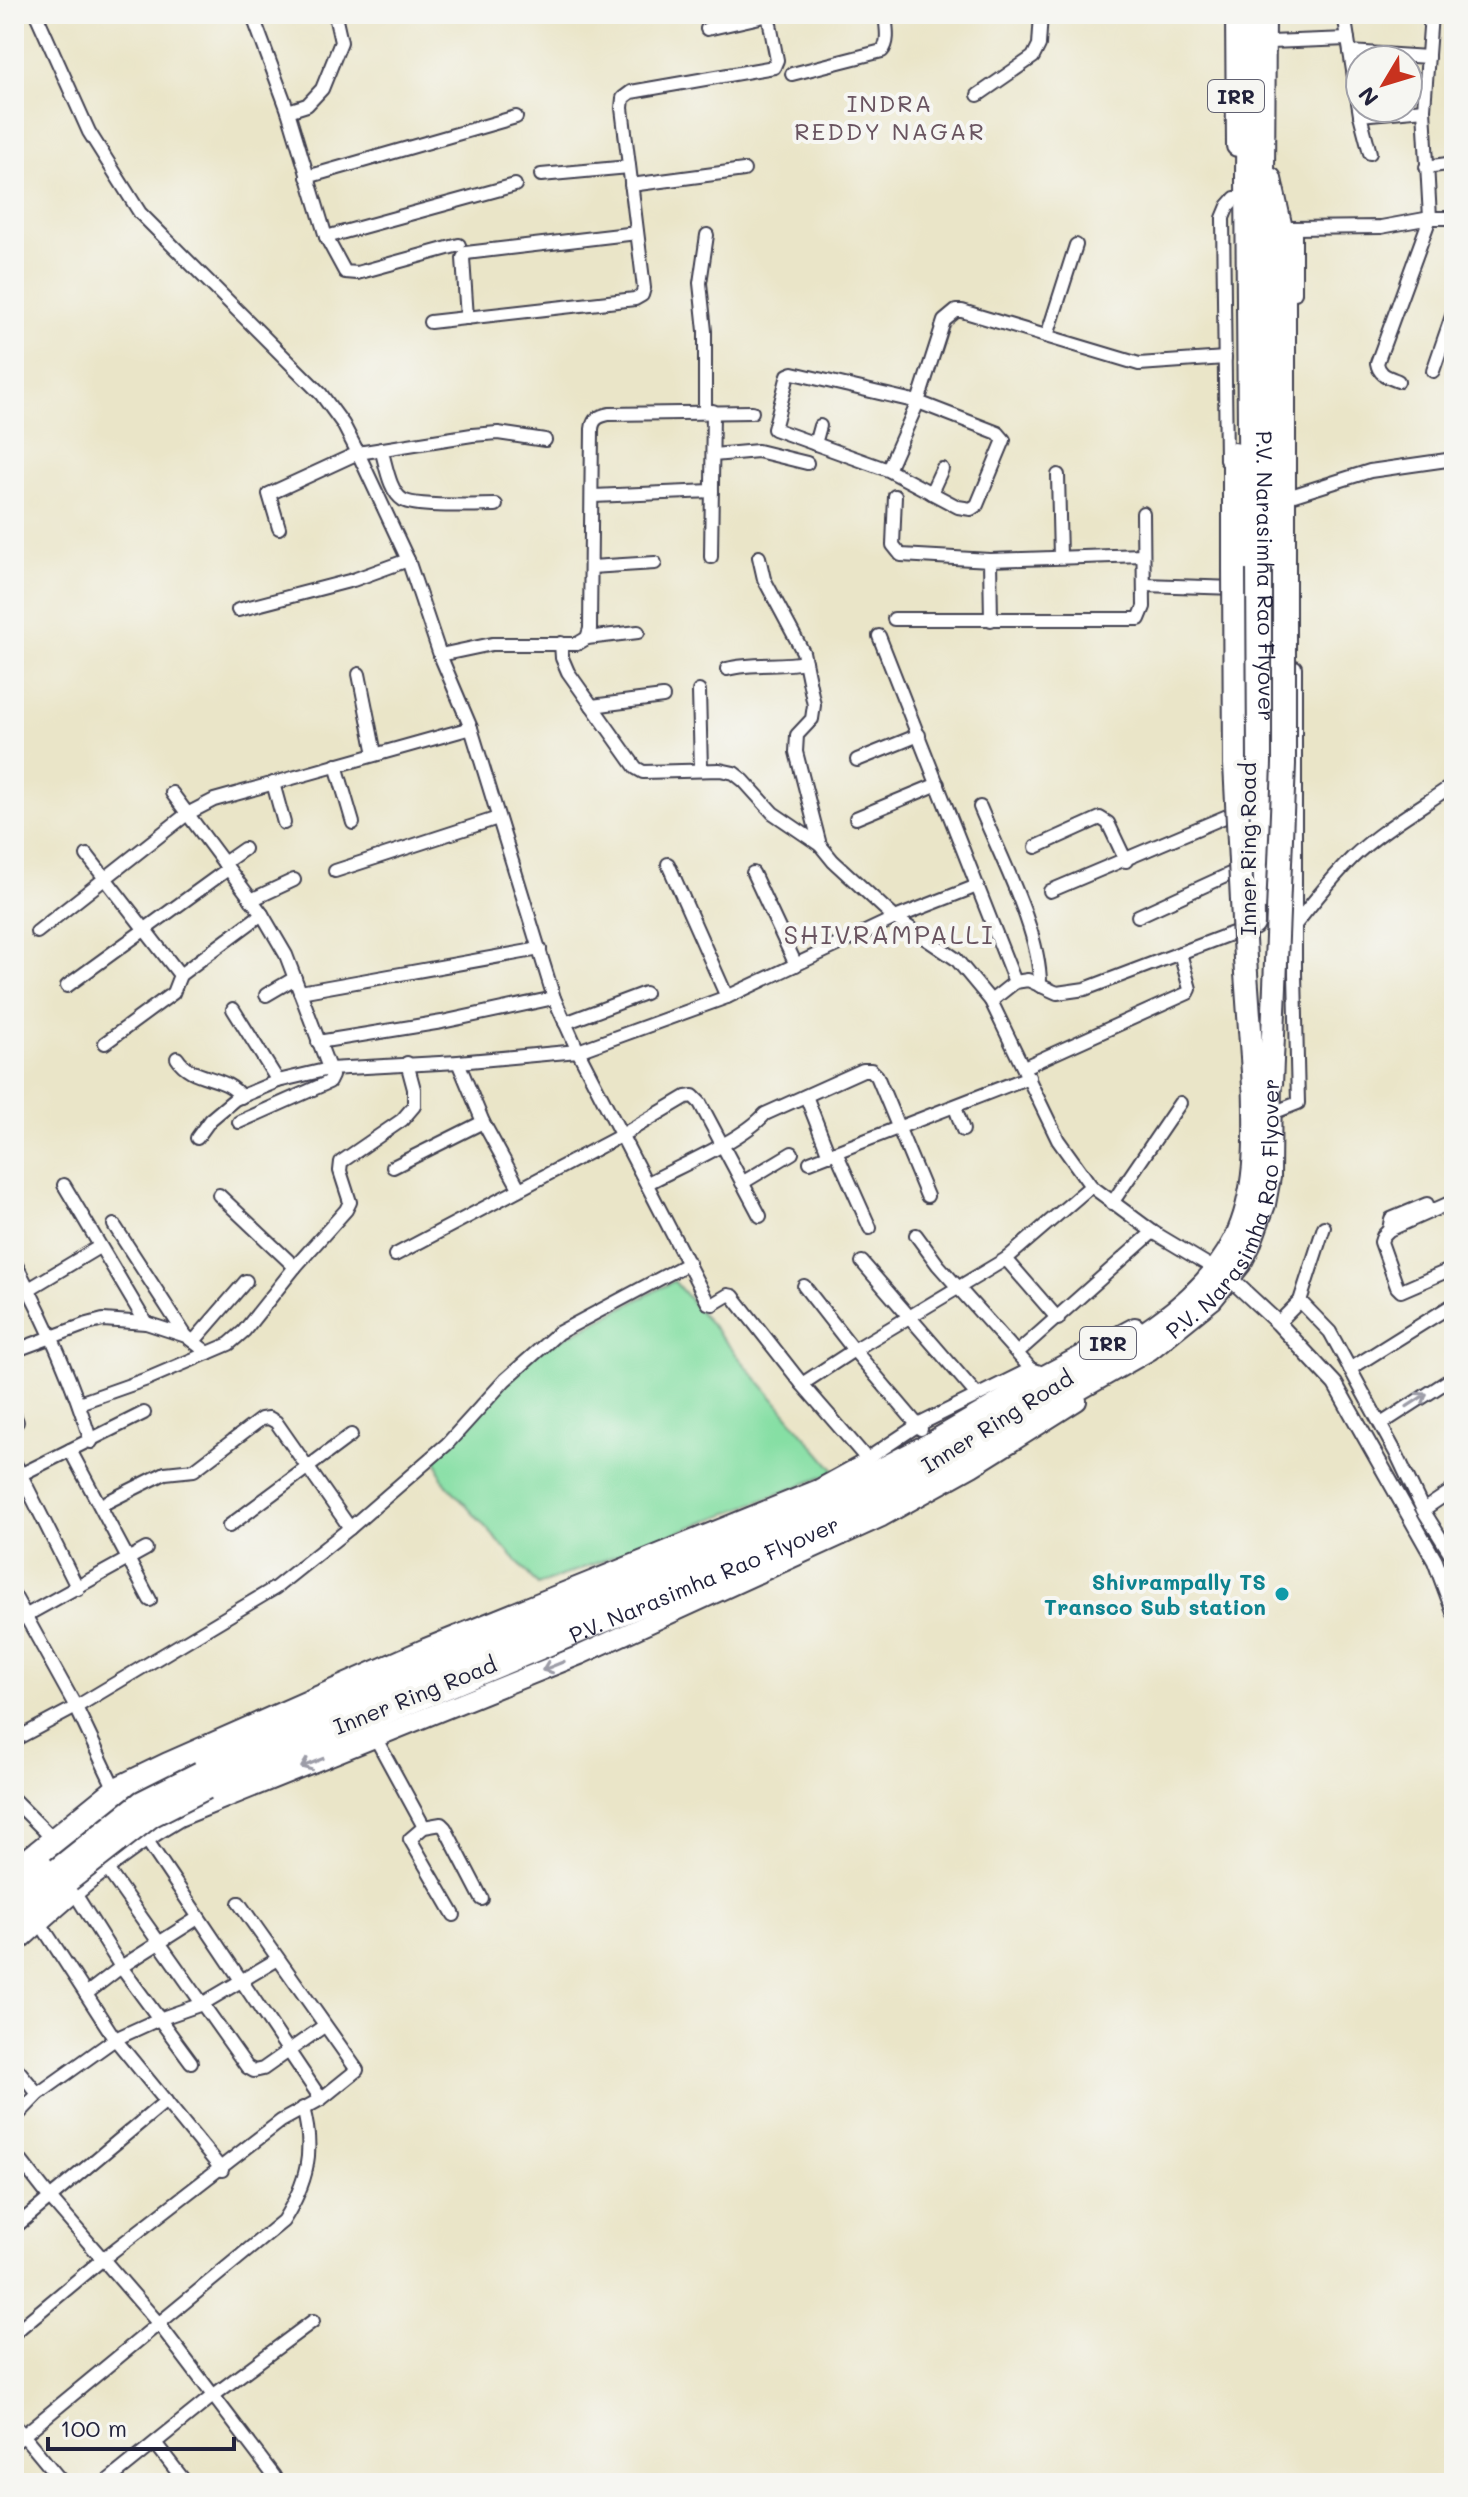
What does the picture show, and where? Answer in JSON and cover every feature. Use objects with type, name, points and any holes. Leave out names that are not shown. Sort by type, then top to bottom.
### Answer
[{"type":"highway","name":"Inner Ring Road","points":[[1236,14],[1236,188]]},
{"type":"highway","name":"P.V. Narasimha Rao Flyover","points":[[14,1928],[122,1836],[175,1802],[869,1508],[1149,1349],[1211,1299],[1240,1263],[1264,1204],[1269,1177],[1262,1086],[1247,178],[1248,14]]},
{"type":"highway","name":"P.V. Narasimha Rao Flyover","points":[[14,1908],[112,1824],[169,1787],[826,1510],[917,1464],[1140,1336],[1200,1289],[1214,1274],[1243,1221],[1253,1174],[1262,1086],[1264,14]]},
{"type":"highway","name":"Inner Ring Road","points":[[1270,177],[1271,14]]},
{"type":"highway","points":[[1262,1086],[1284,777],[1289,228],[1270,177]]},
{"type":"highway","points":[[1236,188],[1236,790],[1262,1086]]},
{"type":"main road","name":"Inner Ring Road","points":[[14,1946],[105,1866],[144,1837],[179,1817],[580,1655],[882,1517],[1015,1441],[1181,1334],[1216,1305],[1232,1286],[1256,1248],[1271,1206],[1277,1166],[1270,591],[1270,177]]},
{"type":"main road","name":"Inner Ring Road","points":[[14,1883],[116,1789],[521,1619],[824,1497],[930,1442],[1039,1372],[1121,1336],[1163,1310],[1195,1284],[1210,1266],[1236,1218],[1251,1155],[1249,806],[1238,585]]},
{"type":"street","points":[[36,14],[89,132],[140,213],[321,394],[343,424],[408,560],[440,655],[471,728],[554,998],[578,1051],[710,1305],[728,1295],[733,1296],[802,1384],[867,1459]]},
{"type":"street","points":[[252,14],[288,111],[326,237],[345,272],[357,273],[459,245]]},
{"type":"street","points":[[430,322],[639,297],[644,288],[623,98],[631,92],[774,67],[777,60],[768,14],[707,29]]},
{"type":"street","points":[[792,74],[882,51],[886,47],[887,36],[885,14]]},
{"type":"street","points":[[978,95],[1033,57],[1039,45],[1041,14]]},
{"type":"street","points":[[1344,14],[1349,44]]},
{"type":"street","points":[[1398,381],[1384,376],[1378,370],[1377,363],[1430,218],[1424,109],[1431,14]]},
{"type":"street","points":[[288,111],[307,105],[322,89],[341,42],[336,20]]},
{"type":"street","points":[[1270,42],[1344,46]]},
{"type":"street","points":[[1424,56],[1428,57]]},
{"type":"street","points":[[307,177],[516,117]]},
{"type":"street","points":[[1362,124],[1370,153]]},
{"type":"street","points":[[1426,167],[1454,163]]},
{"type":"street","points":[[541,175],[629,167]]},
{"type":"street","points":[[631,185],[744,170]]},
{"type":"street","points":[[326,237],[515,185]]},
{"type":"street","name":"Inner Ring Road","points":[[1236,188],[1223,218],[1225,358],[1238,585]]},
{"type":"street","points":[[1275,1112],[1298,1103],[1289,228],[1381,227],[1430,218],[1454,218]]},
{"type":"street","points":[[467,318],[463,258],[466,253],[637,233]]},
{"type":"street","points":[[707,235],[700,283],[713,455],[711,557]]},
{"type":"street","points":[[1047,336],[1076,245]]},
{"type":"street","points":[[1433,371],[1454,310]]},
{"type":"street","points":[[888,470],[918,402],[944,321],[956,311],[978,314],[1139,364],[1225,358]]},
{"type":"street","points":[[793,373],[918,402],[993,431],[1004,440],[974,507],[968,510],[888,470],[815,444],[774,429],[785,378],[793,373]]},
{"type":"street","points":[[587,638],[590,629],[592,429],[599,416],[752,412]]},
{"type":"street","points":[[815,444],[820,426]]},
{"type":"street","points":[[279,528],[269,494],[358,453],[498,433],[545,440]]},
{"type":"street","points":[[381,449],[391,484],[401,499],[414,504],[496,505]]},
{"type":"street","points":[[713,455],[758,451],[807,463]]},
{"type":"street","points":[[1294,495],[1354,474],[1454,459]]},
{"type":"street","points":[[931,493],[942,469]]},
{"type":"street","points":[[1058,475],[1060,557]]},
{"type":"street","points":[[593,496],[712,491]]},
{"type":"street","points":[[895,496],[893,545],[901,555],[990,560],[1143,555]]},
{"type":"street","points":[[894,619],[1134,620],[1143,615],[1143,513]]},
{"type":"street","points":[[759,557],[764,579],[795,633],[805,662],[814,705],[812,719],[797,735],[796,752],[820,845]]},
{"type":"street","points":[[238,610],[353,580],[408,560]]},
{"type":"street","points":[[990,560],[991,620]]},
{"type":"street","points":[[591,567],[655,563]]},
{"type":"street","points":[[1144,589],[1238,585]]},
{"type":"street","points":[[1144,589],[1238,585]]},
{"type":"street","points":[[1270,591],[1295,590]]},
{"type":"street","points":[[440,655],[492,644],[577,644],[587,638],[638,632]]},
{"type":"street","points":[[879,636],[1015,982]]},
{"type":"street","points":[[561,643],[562,658],[568,672],[630,761],[643,772],[720,770],[734,773],[773,813],[820,845],[895,918],[956,959],[991,1001],[1058,1140],[1091,1186],[1153,1232],[1210,1266]]},
{"type":"street","points":[[727,669],[805,662]]},
{"type":"street","points":[[359,674],[375,754]]},
{"type":"street","points":[[699,691],[701,770]]},
{"type":"street","points":[[592,706],[663,697]]},
{"type":"street","points":[[37,932],[187,814],[214,800],[471,728]]},
{"type":"street","points":[[857,760],[919,735]]},
{"type":"street","points":[[336,765],[353,823]]},
{"type":"street","points":[[273,783],[284,823]]},
{"type":"street","points":[[856,818],[938,784]]},
{"type":"street","points":[[1295,925],[1352,858],[1375,838],[1454,784]]},
{"type":"street","points":[[172,793],[262,914],[286,955],[332,1076],[329,1082],[239,1122]]},
{"type":"street","points":[[1050,891],[1249,806]]},
{"type":"street","points":[[980,807],[1041,963],[1040,986]]},
{"type":"street","points":[[335,871],[498,818]]},
{"type":"street","points":[[1036,847],[1100,818],[1108,823],[1126,861]]},
{"type":"street","points":[[67,986],[226,866],[244,849]]},
{"type":"street","points":[[87,855],[180,975]]},
{"type":"street","points":[[668,864],[727,997]]},
{"type":"street","points":[[1138,916],[1250,865]]},
{"type":"street","points":[[753,873],[796,965]]},
{"type":"street","points":[[251,900],[294,880]]},
{"type":"street","points":[[197,1138],[210,1120],[241,1097],[278,1081],[329,1069],[578,1051],[727,997],[895,918],[977,886]]},
{"type":"street","points":[[105,1043],[173,993],[180,975],[262,914]]},
{"type":"street","points":[[991,1001],[1015,982],[1028,980],[1057,993],[1085,989],[1251,926]]},
{"type":"street","points":[[300,992],[540,949]]},
{"type":"street","points":[[810,1162],[955,1107],[1188,993],[1190,982],[1180,953]]},
{"type":"street","points":[[266,995],[295,978]]},
{"type":"street","points":[[565,1023],[645,993]]},
{"type":"street","points":[[318,1042],[442,1022],[554,998]]},
{"type":"street","points":[[233,1009],[278,1081]]},
{"type":"street","points":[[177,1058],[187,1069],[212,1080],[230,1083],[241,1097]]},
{"type":"street","points":[[458,1062],[483,1122],[519,1188]]},
{"type":"street","points":[[79,1403],[147,1379],[229,1344],[244,1331],[350,1202],[340,1171],[341,1162],[402,1120],[414,1106],[414,1089],[407,1063]]},
{"type":"street","points":[[648,1183],[721,1144],[758,1122],[765,1114],[863,1070],[871,1070],[877,1076],[927,1196]]},
{"type":"street","points":[[395,1255],[622,1135],[686,1097],[693,1096],[700,1103],[760,1216]]},
{"type":"street","points":[[806,1096],[870,1228]]},
{"type":"street","points":[[1112,1203],[1180,1103]]},
{"type":"street","points":[[955,1107],[963,1130]]},
{"type":"street","points":[[393,1167],[483,1122]]},
{"type":"street","points":[[742,1183],[792,1153]]},
{"type":"street","points":[[64,1185],[146,1323]]},
{"type":"street","points":[[802,1384],[1006,1259],[1091,1186]]},
{"type":"street","points":[[219,1195],[295,1267]]},
{"type":"street","points":[[1454,1201],[1389,1230],[1381,1242],[1401,1291],[1454,1268]]},
{"type":"street","points":[[1389,1230],[1391,1219],[1427,1204]]},
{"type":"street","points":[[114,1225],[190,1339]]},
{"type":"street","points":[[1278,1323],[1300,1301],[1324,1227]]},
{"type":"street","points":[[1018,1352],[1153,1232]]},
{"type":"street","points":[[15,1862],[116,1789],[167,1759],[425,1645],[818,1486],[867,1459],[918,1425],[977,1395],[1039,1372],[958,1288],[916,1235]]},
{"type":"street","points":[[29,1289],[99,1247]]},
{"type":"street","points":[[1006,1259],[1058,1319]]},
{"type":"street","points":[[14,1261],[52,1338],[79,1403],[91,1442]]},
{"type":"street","points":[[862,1262],[977,1395]]},
{"type":"street","points":[[14,1740],[76,1707],[275,1588],[447,1444],[505,1380],[558,1333],[689,1263]]},
{"type":"street","points":[[190,1339],[246,1281]]},
{"type":"street","points":[[804,1286],[930,1442]]},
{"type":"street","points":[[1232,1286],[1278,1323],[1335,1384],[1435,1561],[1454,1612]]},
{"type":"street","points":[[1232,1286],[1262,1320],[1298,1346]]},
{"type":"street","points":[[1300,1301],[1330,1332],[1381,1424],[1423,1510],[1450,1553],[1454,1550]]},
{"type":"street","points":[[1350,1369],[1454,1304]]},
{"type":"street","points":[[14,1351],[103,1320],[146,1323],[190,1339],[208,1353]]},
{"type":"street","points":[[1381,1424],[1454,1377]]},
{"type":"street","points":[[18,1476],[144,1413]]},
{"type":"street","points":[[101,1505],[165,1473],[194,1470],[261,1419],[269,1418],[276,1422],[350,1528]]},
{"type":"street","points":[[229,1526],[351,1435]]},
{"type":"street","points":[[70,1450],[150,1600]]},
{"type":"street","points":[[1381,1465],[1397,1455]]},
{"type":"street","points":[[14,1461],[18,1476],[78,1589]]},
{"type":"street","points":[[1389,1479],[1405,1470]]},
{"type":"street","points":[[1423,1510],[1454,1489]]},
{"type":"street","points":[[20,1619],[146,1549]]},
{"type":"street","points":[[14,1595],[20,1619],[76,1707],[116,1789],[144,1837],[321,2099]]},
{"type":"street","points":[[375,1737],[424,1827]]},
{"type":"street","points":[[14,1800],[50,1836]]},
{"type":"street","points":[[454,1915],[410,1839],[424,1827],[441,1824],[445,1828],[482,1899]]},
{"type":"street","points":[[105,1866],[247,2067],[254,2071],[263,2069],[324,2026]]},
{"type":"street","points":[[74,1892],[121,1967],[191,2062]]},
{"type":"street","points":[[14,2333],[104,2258],[222,2170],[281,2121],[321,2099],[357,2070],[239,1903]]},
{"type":"street","points":[[86,1994],[121,1967],[198,1918]]},
{"type":"street","points":[[40,1923],[115,2039],[222,2170]]},
{"type":"street","points":[[14,2119],[38,2094],[115,2039],[202,2004],[278,1959]]},
{"type":"street","points":[[14,2065],[38,2094]]},
{"type":"street","points":[[14,2228],[166,2101]]},
{"type":"street","points":[[19,2440],[283,2221],[299,2197],[307,2162],[310,2135],[303,2108]]},
{"type":"street","points":[[14,2152],[159,2324],[274,2476]]},
{"type":"street","points":[[105,2483],[214,2395],[313,2321]]},
{"type":"street","points":[[14,2424],[19,2440],[63,2483]]},
{"type":"street","points":[[155,2443],[186,2483]]},
{"type":"green space","points":[[674,1281],[836,1472],[538,1585],[442,1479],[435,1454],[537,1352]]},
{"type":"place","name":"Shivrampally TS Transco Sub station","points":[[1282,1594]]},
{"type":"district","name":"INDRA REDDY NAGAR","points":[[890,116]]},
{"type":"district","name":"SHIVRAMPALLI","points":[[889,934]]}]
